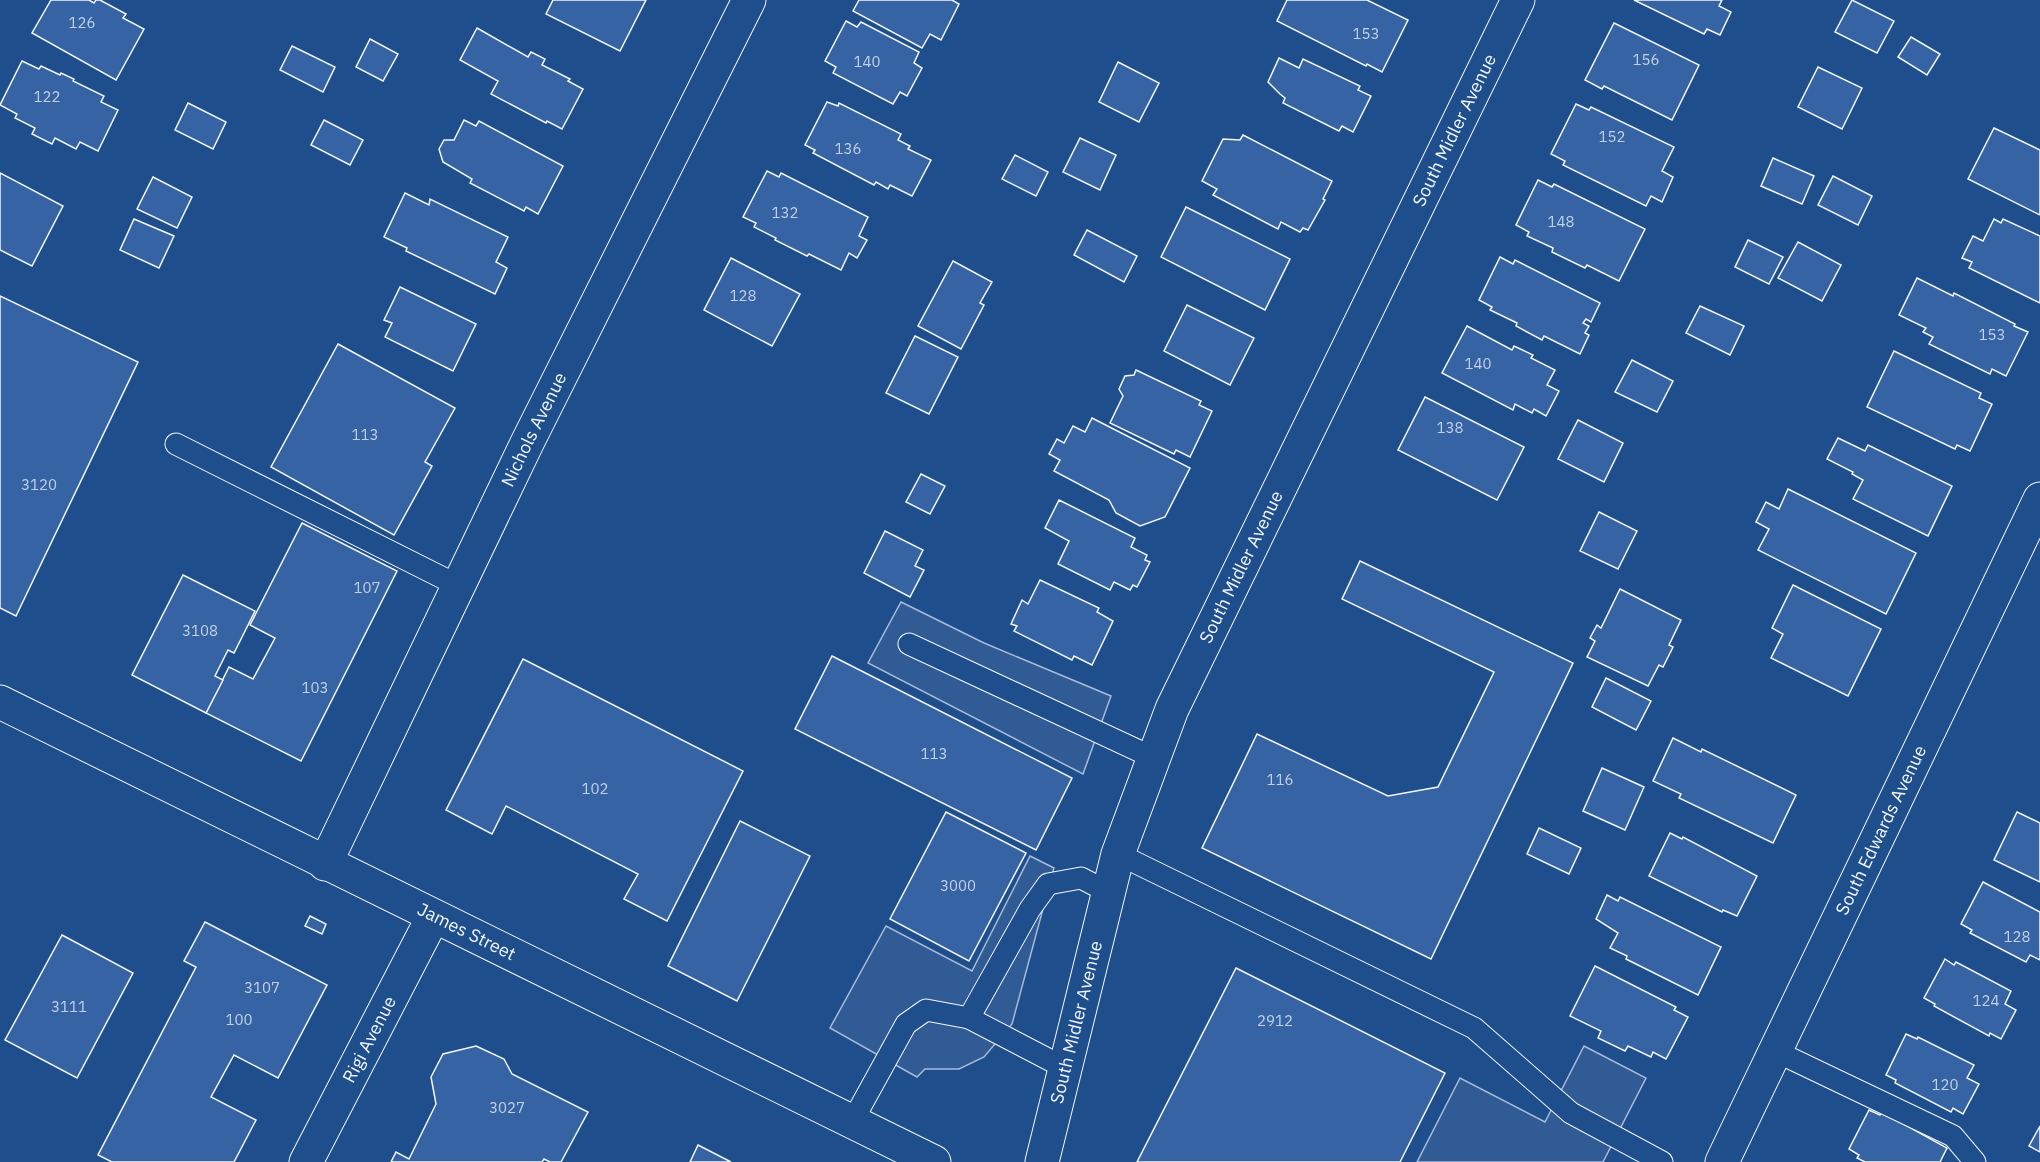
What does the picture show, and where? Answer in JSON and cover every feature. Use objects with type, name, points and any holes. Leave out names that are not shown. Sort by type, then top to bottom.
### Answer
[{"type":"main road","name":"Nichols Avenue","points":[[325,864],[527,443],[749,0]]},
{"type":"main road","name":"South Midler Avenue","points":[[1042,1162],[1118,854],[1172,709],[1518,0]]},
{"type":"main road","name":"South Edwards Avenue","points":[[1722,1162],[2040,499]]},
{"type":"main road","name":"James Street","points":[[0,702],[432,917],[934,1162]]},
{"type":"main road","name":"Rigi Avenue","points":[[306,1162],[432,917]]},
{"type":"lane","points":[[176,444],[459,586]]},
{"type":"lane","points":[[909,644],[1154,758]]},
{"type":"lane","points":[[1118,854],[1474,1028],[1571,1113],[1662,1162]]},
{"type":"lane","points":[[969,1018],[1030,909],[1048,884],[1081,878],[1108,892]]},
{"type":"lane","points":[[852,1122],[906,1024],[926,1010],[969,1018],[1065,1068]]},
{"type":"lane","points":[[1775,1051],[1953,1136],[1976,1162]]},
{"type":"shaded area","points":[[901,602],[984,643],[1111,696],[1083,774],[868,663]]},
{"type":"shaded area","points":[[1030,856],[1054,868],[1012,1024],[984,1057],[959,1069],[925,1069],[917,1077],[830,1028],[886,926],[972,971]]},
{"type":"shaded area","points":[[1584,1046],[1646,1078],[1603,1162],[1417,1162],[1460,1078],[1545,1122]]},
{"type":"building","points":[[51,0],[89,0],[94,3],[100,0],[126,14],[123,18],[144,29],[116,80],[32,33]]},
{"type":"building","points":[[553,0],[646,0],[620,51],[546,14]]},
{"type":"building","points":[[859,0],[952,0],[959,4],[941,40],[930,34],[922,48],[853,11]]},
{"type":"building","points":[[1287,0],[1367,0],[1408,20],[1382,72],[1277,21]]},
{"type":"building","points":[[1634,0],[1722,0],[1719,6],[1731,12],[1720,35],[1707,29],[1704,34]]},
{"type":"building","points":[[1852,0],[1894,21],[1877,53],[1835,32]]},
{"type":"building","points":[[846,21],[857,27],[861,22],[919,52],[914,63],[922,68],[907,96],[900,92],[893,104],[833,73],[836,67],[825,61]]},
{"type":"building","points":[[1614,23],[1699,65],[1672,120],[1604,86],[1602,89],[1585,80]]},
{"type":"building","points":[[477,28],[528,57],[531,52],[545,59],[542,65],[570,79],[568,81],[583,89],[562,129],[491,94],[498,81],[460,60]]},
{"type":"building","points":[[1911,37],[1940,54],[1927,75],[1898,57]]},
{"type":"building","points":[[370,39],[398,54],[383,81],[356,67]]},
{"type":"building","points":[[292,46],[335,67],[323,92],[280,70]]},
{"type":"building","points":[[1279,58],[1299,68],[1303,59],[1360,86],[1358,90],[1371,96],[1353,132],[1342,126],[1339,131],[1283,103],[1285,98],[1268,82]]},
{"type":"building","points":[[22,61],[39,69],[41,66],[74,79],[73,81],[104,96],[101,102],[118,110],[98,151],[80,142],[76,149],[55,138],[52,144],[32,134],[35,128],[15,118],[17,114],[0,105]]},
{"type":"building","points":[[1118,62],[1159,83],[1139,122],[1099,102]]},
{"type":"building","points":[[1818,67],[1862,88],[1842,129],[1798,107]]},
{"type":"building","points":[[827,102],[838,106],[839,103],[901,134],[898,140],[910,146],[908,149],[931,160],[912,196],[890,185],[888,189],[876,182],[874,185],[813,153],[815,150],[805,145]]},
{"type":"building","points":[[188,103],[226,122],[213,149],[175,130]]},
{"type":"building","points":[[1576,104],[1589,110],[1591,107],[1674,147],[1662,171],[1673,177],[1662,202],[1651,196],[1646,206],[1563,165],[1565,161],[1551,154]]},
{"type":"building","points":[[324,120],[363,140],[350,165],[311,145]]},
{"type":"building","points":[[464,120],[476,126],[479,121],[563,166],[538,214],[526,207],[524,211],[470,183],[472,179],[443,162],[439,149],[444,140],[454,140]]},
{"type":"building","points":[[1994,128],[2040,150],[2040,215],[1968,179]]},
{"type":"building","points":[[1243,135],[1332,181],[1323,199],[1325,200],[1308,230],[1303,228],[1300,232],[1281,222],[1278,229],[1213,195],[1217,189],[1202,181],[1223,139],[1240,140]]},
{"type":"building","points":[[1080,138],[1116,155],[1100,190],[1063,172]]},
{"type":"building","points":[[1015,155],[1048,172],[1036,196],[1002,179]]},
{"type":"building","points":[[1773,158],[1814,176],[1802,204],[1761,186]]},
{"type":"building","points":[[767,171],[779,177],[781,173],[868,217],[859,236],[867,240],[857,258],[849,253],[841,270],[775,240],[776,238],[754,227],[756,223],[743,217]]},
{"type":"building","points":[[0,173],[63,206],[32,266],[0,250]]},
{"type":"building","points":[[1833,176],[1872,196],[1858,225],[1818,205]]},
{"type":"building","points":[[153,177],[192,197],[177,228],[137,209]]},
{"type":"building","points":[[1538,180],[1552,187],[1554,184],[1645,229],[1619,281],[1587,265],[1585,268],[1552,252],[1553,248],[1527,236],[1529,232],[1516,225]]},
{"type":"building","points":[[405,193],[429,205],[430,199],[508,237],[496,262],[507,268],[495,294],[406,251],[407,248],[384,237]]},
{"type":"building","points":[[1186,207],[1290,259],[1265,310],[1161,257]]},
{"type":"building","points":[[134,219],[174,236],[159,268],[120,250]]},
{"type":"building","points":[[1994,219],[2001,223],[2003,219],[2040,236],[2040,303],[1969,268],[1972,262],[1962,258],[1973,236],[1983,241]]},
{"type":"building","points":[[1087,230],[1137,256],[1124,282],[1074,255]]},
{"type":"building","points":[[1748,240],[1783,257],[1769,284],[1735,267]]},
{"type":"building","points":[[1798,242],[1841,265],[1822,301],[1778,278]]},
{"type":"building","points":[[1500,257],[1513,264],[1515,260],[1600,303],[1591,322],[1586,319],[1583,323],[1589,326],[1585,333],[1589,335],[1580,354],[1544,336],[1542,340],[1516,326],[1517,323],[1490,310],[1492,307],[1479,300]]},
{"type":"building","points":[[731,258],[800,294],[772,346],[704,310]]},
{"type":"building","points":[[953,261],[992,282],[980,303],[984,305],[961,349],[918,326]]},
{"type":"building","points":[[1917,278],[1953,296],[1954,293],[2028,332],[2006,376],[1992,369],[1990,374],[1929,344],[1933,337],[1923,332],[1926,328],[1899,315]]},
{"type":"building","points":[[400,287],[476,324],[453,371],[385,337],[392,323],[384,320]]},
{"type":"building","points":[[0,296],[138,362],[16,616],[0,608]]},
{"type":"building","points":[[1187,305],[1254,338],[1230,385],[1164,351]]},
{"type":"building","points":[[1700,306],[1744,326],[1730,355],[1686,333]]},
{"type":"building","points":[[1467,326],[1512,350],[1514,346],[1533,355],[1531,358],[1555,370],[1547,385],[1559,391],[1546,416],[1534,409],[1532,413],[1515,404],[1513,410],[1442,373]]},
{"type":"building","points":[[915,336],[958,357],[929,414],[886,393]]},
{"type":"building","points":[[338,344],[455,408],[425,462],[432,466],[394,535],[271,467]]},
{"type":"building","points":[[1894,351],[1981,393],[1979,398],[1992,404],[1970,451],[1957,445],[1955,449],[1867,407]]},
{"type":"building","points":[[1632,360],[1673,381],[1657,412],[1615,392]]},
{"type":"building","points":[[1136,370],[1201,401],[1199,405],[1212,411],[1190,457],[1176,450],[1174,454],[1110,423],[1123,396],[1119,389],[1125,376],[1134,375]]},
{"type":"building","points":[[1425,397],[1524,447],[1497,500],[1398,450]]},
{"type":"building","points":[[1092,418],[1190,468],[1165,517],[1140,526],[1116,513],[1109,500],[1054,471],[1060,460],[1049,454],[1057,439],[1064,443],[1073,426],[1085,432]]},
{"type":"building","points":[[1578,420],[1623,443],[1604,482],[1558,459]]},
{"type":"building","points":[[1838,438],[1865,451],[1868,445],[1952,486],[1928,536],[1853,499],[1863,480],[1852,474],[1853,472],[1827,459]]},
{"type":"building","points":[[921,474],[945,486],[930,514],[906,502]]},
{"type":"building","points":[[1788,489],[1916,553],[1886,614],[1758,550],[1769,529],[1756,522],[1766,502],[1779,509]]},
{"type":"building","points":[[1059,500],[1135,538],[1131,547],[1147,555],[1145,560],[1150,562],[1137,587],[1133,585],[1130,590],[1114,582],[1110,590],[1058,564],[1069,541],[1045,528]]},
{"type":"building","points":[[1599,512],[1637,531],[1618,569],[1580,551]]},
{"type":"building","points":[[302,523],[397,571],[301,761],[206,713],[229,667],[253,679],[275,638],[250,625]]},
{"type":"building","points":[[885,531],[923,550],[915,566],[924,570],[910,597],[864,573]]},
{"type":"building","points":[[1360,561],[1573,663],[1431,959],[1202,848],[1257,734],[1388,796],[1438,787],[1494,672],[1342,599]]},
{"type":"building","points":[[183,575],[255,611],[234,653],[228,650],[215,676],[223,680],[206,713],[132,675]]},
{"type":"building","points":[[1040,580],[1099,608],[1097,612],[1113,621],[1092,665],[1074,656],[1072,660],[1014,631],[1017,626],[1011,624],[1022,600],[1028,604]]},
{"type":"building","points":[[1793,585],[1881,629],[1848,696],[1771,658],[1783,634],[1772,628]]},
{"type":"building","points":[[1620,589],[1681,620],[1669,645],[1673,647],[1663,667],[1659,665],[1648,686],[1587,657],[1595,641],[1590,638],[1597,625],[1601,628]]},
{"type":"building","points":[[832,656],[1072,778],[1036,850],[795,729]]},
{"type":"building","points":[[523,659],[743,771],[667,921],[624,899],[638,874],[506,806],[492,834],[446,810]]},
{"type":"building","points":[[1606,678],[1651,701],[1636,730],[1592,707]]},
{"type":"building","points":[[1673,738],[1701,752],[1702,749],[1796,795],[1773,843],[1679,798],[1681,794],[1653,781]]},
{"type":"building","points":[[1602,768],[1644,787],[1625,830],[1583,811]]},
{"type":"building","points":[[946,812],[1026,853],[969,961],[890,919]]},
{"type":"building","points":[[2017,812],[2040,823],[2040,882],[1994,860]]},
{"type":"building","points":[[740,821],[810,856],[737,1001],[668,966]]},
{"type":"building","points":[[1539,828],[1581,848],[1569,874],[1527,854]]},
{"type":"building","points":[[1670,833],[1682,839],[1683,837],[1757,876],[1737,916],[1723,910],[1722,912],[1649,876]]},
{"type":"building","points":[[1983,882],[2040,912],[2040,960],[2030,955],[2026,962],[1970,933],[1972,930],[1961,924]]},
{"type":"building","points":[[1607,895],[1618,901],[1620,897],[1721,947],[1698,995],[1626,959],[1627,956],[1610,948],[1618,933],[1596,919]]},
{"type":"building","points":[[310,916],[326,924],[322,934],[305,926]]},
{"type":"building","points":[[205,922],[327,985],[278,1078],[234,1055],[211,1097],[256,1120],[234,1162],[112,1162],[98,1155],[196,967],[184,961]]},
{"type":"building","points":[[62,935],[133,973],[77,1078],[5,1040]]},
{"type":"building","points":[[1945,959],[1954,965],[1956,962],[2011,991],[2005,1004],[2016,1010],[2001,1039],[1990,1033],[1989,1036],[1934,1006],[1935,1004],[1924,998]]},
{"type":"building","points":[[1595,966],[1676,1007],[1674,1010],[1688,1017],[1666,1059],[1653,1052],[1651,1057],[1628,1046],[1625,1051],[1598,1038],[1601,1031],[1570,1016]]},
{"type":"building","points":[[1236,968],[1445,1073],[1400,1162],[1137,1162]]},
{"type":"building","points":[[1906,1034],[1917,1039],[1918,1037],[1974,1065],[1967,1078],[1979,1084],[1963,1114],[1953,1108],[1951,1112],[1895,1083],[1896,1080],[1886,1075]]},
{"type":"building","points":[[476,1046],[504,1059],[512,1074],[588,1112],[561,1162],[550,1162],[544,1159],[542,1162],[391,1162],[396,1152],[409,1159],[436,1104],[431,1077],[443,1054]]},
{"type":"building","points":[[1869,1110],[1880,1115],[1882,1112],[1947,1148],[1940,1162],[1865,1162],[1857,1158],[1859,1155],[1849,1149]]},
{"type":"building","points":[[2040,1126],[2040,1152],[2029,1146]]},
{"type":"building","points":[[698,1145],[731,1162],[690,1162]]}]
